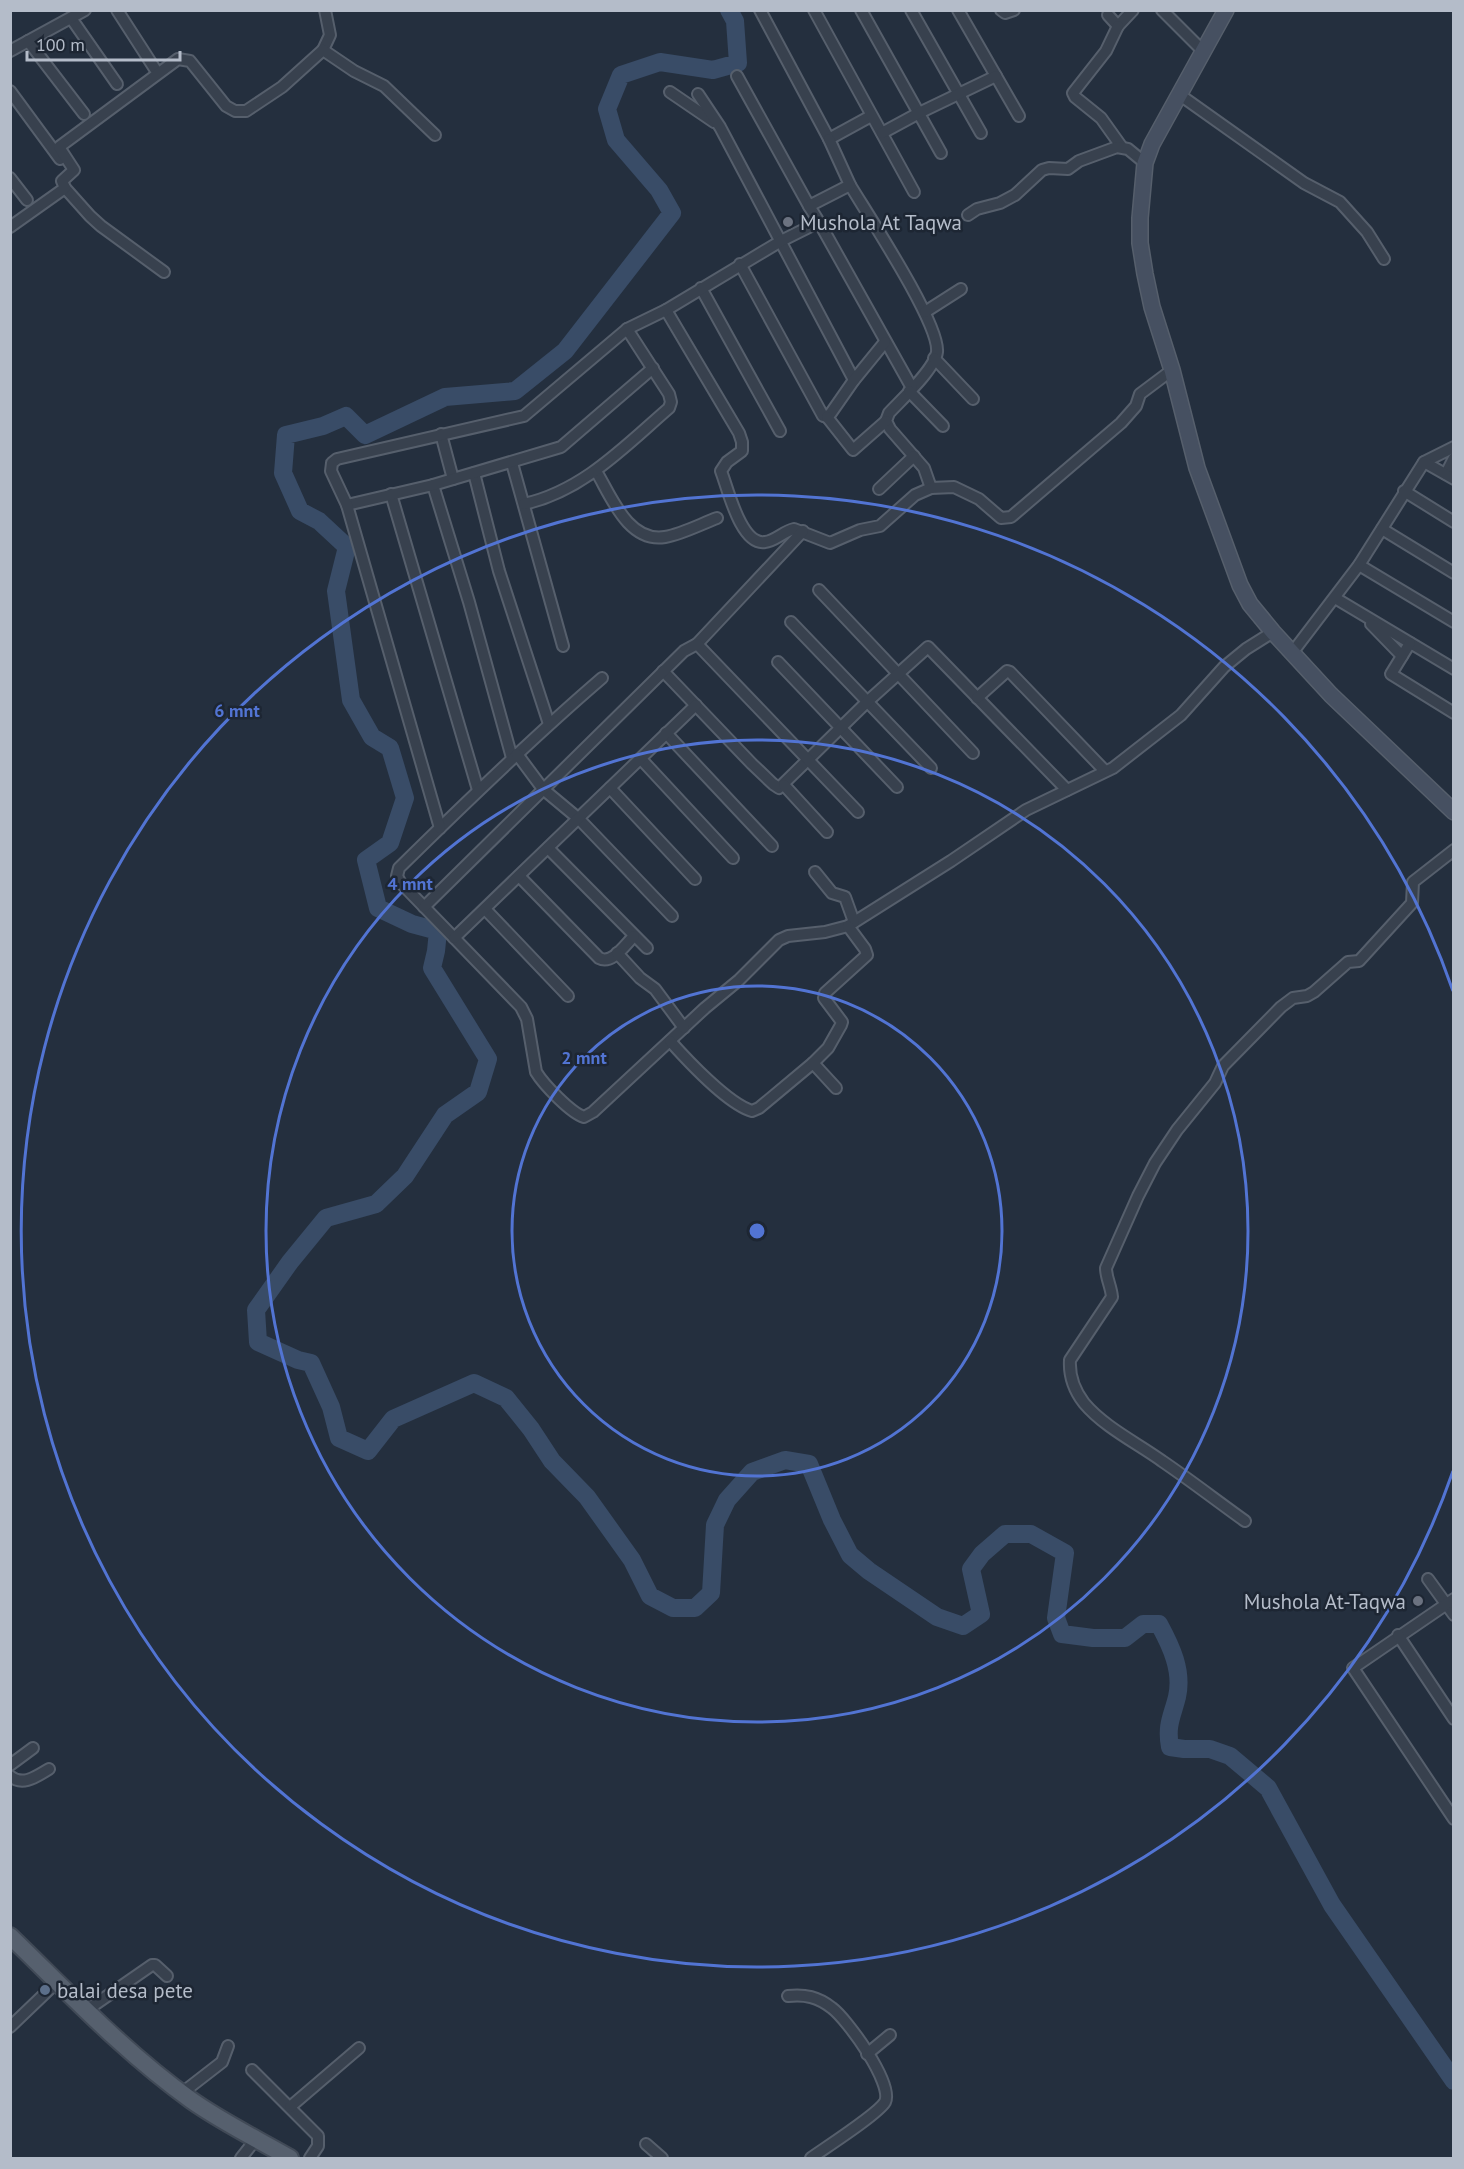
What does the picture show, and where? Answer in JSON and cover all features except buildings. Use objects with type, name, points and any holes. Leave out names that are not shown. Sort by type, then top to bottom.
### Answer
[{"type":"main road","points":[[10,1936],[87,2010],[182,2093],[290,2158]]},
{"type":"street","points":[[10,51],[85,10]]},
{"type":"street","points":[[117,10],[155,69]]},
{"type":"street","points":[[165,272],[90,216],[66,188],[62,181],[74,170],[60,147],[178,59],[190,61],[226,106],[236,111],[246,111],[282,87],[323,50],[330,35],[326,10]]},
{"type":"street","points":[[740,264],[819,412],[827,417],[853,450],[886,422],[889,413],[911,389],[937,353],[936,340],[925,312],[850,185],[829,139],[760,10]]},
{"type":"street","points":[[813,10],[914,192]]},
{"type":"street","points":[[861,10],[941,153]]},
{"type":"street","points":[[911,10],[981,133]]},
{"type":"street","points":[[958,10],[1019,116]]},
{"type":"street","points":[[1001,10],[1005,13],[1014,10]]},
{"type":"street","points":[[1133,10],[1118,26],[1106,51],[1073,93],[1101,118],[1121,146],[1145,163]]},
{"type":"street","points":[[1162,10],[1203,51]]},
{"type":"street","points":[[1226,10],[1152,144],[1145,163],[1141,198],[1140,243],[1152,307],[1172,370],[1197,468],[1231,563],[1250,604],[1331,695],[1454,813]]},
{"type":"street","points":[[1108,15],[1118,26]]},
{"type":"street","points":[[71,18],[117,84]]},
{"type":"street","points":[[28,41],[84,114]]},
{"type":"street","points":[[323,50],[384,86],[435,135]]},
{"type":"street","points":[[737,76],[911,389],[943,426]]},
{"type":"street","points":[[882,133],[996,76]]},
{"type":"street","points":[[10,91],[63,164]]},
{"type":"street","points":[[670,92],[720,127]]},
{"type":"street","points":[[698,94],[720,127],[854,380]]},
{"type":"street","points":[[1180,95],[1304,183],[1340,202],[1367,232],[1384,258]]},
{"type":"street","points":[[829,139],[871,116]]},
{"type":"street","points":[[968,215],[977,209],[1000,203],[1015,195],[1046,168],[1068,169],[1079,161],[1121,146]]},
{"type":"street","points":[[10,178],[27,200]]},
{"type":"street","points":[[809,206],[850,185]]},
{"type":"street","points":[[10,227],[66,188]]},
{"type":"street","points":[[440,828],[348,505],[331,471],[332,463],[337,459],[524,416],[627,329],[666,310],[740,264],[819,222]]},
{"type":"street","points":[[701,288],[780,430]]},
{"type":"street","points":[[925,312],[961,289]]},
{"type":"street","points":[[666,310],[739,433],[742,451],[727,462],[721,471],[742,528],[755,542],[762,543],[794,529],[830,543],[860,530],[880,525],[915,495],[931,488],[954,487],[979,499],[1001,518],[1011,517],[1121,423],[1136,406],[1140,394],[1172,370]]},
{"type":"street","points":[[524,504],[566,490],[596,471],[669,408],[671,402],[669,394],[627,329]]},
{"type":"street","points":[[827,417],[885,342]]},
{"type":"street","points":[[934,358],[973,399]]},
{"type":"street","points":[[348,505],[433,485],[561,447],[653,368]]},
{"type":"street","points":[[886,422],[924,468],[931,488]]},
{"type":"street","points":[[441,434],[453,479]]},
{"type":"street","points":[[1292,653],[1359,565],[1424,462],[1454,447]]},
{"type":"street","points":[[879,489],[914,456]]},
{"type":"street","points":[[1424,462],[1450,477],[1454,458]]},
{"type":"street","points":[[512,463],[563,646]]},
{"type":"street","points":[[596,471],[625,521],[648,536],[666,537],[717,518]]},
{"type":"street","points":[[474,473],[499,572],[549,724]]},
{"type":"street","points":[[433,485],[514,756],[543,789],[579,819],[672,916]]},
{"type":"street","points":[[1404,491],[1454,522]]},
{"type":"street","points":[[391,494],[478,790]]},
{"type":"street","points":[[1382,529],[1454,573]]},
{"type":"street","points":[[424,907],[663,671],[684,651],[697,644],[803,531]]},
{"type":"street","points":[[1359,565],[1454,622]]},
{"type":"street","points":[[819,590],[973,753]]},
{"type":"street","points":[[1335,598],[1454,669]]},
{"type":"street","points":[[1362,615],[1402,656]]},
{"type":"street","points":[[791,622],[931,768]]},
{"type":"street","points":[[602,678],[478,790],[397,872],[398,879],[521,1007],[527,1018],[536,1072],[541,1080],[581,1117],[588,1116],[669,1041],[740,980],[778,940],[788,936],[825,932],[851,924],[923,880],[1026,810],[1113,768],[1181,715],[1224,667],[1245,649],[1273,632]]},
{"type":"street","points":[[1410,643],[1391,674],[1454,713]]},
{"type":"street","points":[[697,644],[858,812]]},
{"type":"street","points":[[663,671],[772,784],[779,788],[928,647],[1067,790]]},
{"type":"street","points":[[778,662],[897,787]]},
{"type":"street","points":[[977,698],[1007,671],[1010,672],[1105,771]]},
{"type":"street","points":[[454,938],[696,705]]},
{"type":"street","points":[[666,733],[772,846]]},
{"type":"street","points":[[641,759],[733,858]]},
{"type":"street","points":[[784,784],[827,832]]},
{"type":"street","points":[[610,788],[695,879]]},
{"type":"street","points":[[548,848],[647,948]]},
{"type":"street","points":[[1245,1521],[1174,1468],[1099,1418],[1084,1402],[1073,1385],[1070,1360],[1112,1297],[1106,1268],[1142,1187],[1177,1130],[1215,1083],[1223,1066],[1281,1007],[1293,998],[1307,996],[1314,992],[1348,962],[1359,961],[1412,903],[1413,882],[1454,850]]},
{"type":"street","points":[[669,1041],[701,1074],[736,1103],[752,1111],[759,1108],[828,1048],[842,1022],[824,998],[825,993],[867,955],[851,924],[845,897],[832,893],[815,872]]},
{"type":"street","points":[[519,876],[604,961],[609,960],[634,936]]},
{"type":"street","points":[[485,909],[568,996]]},
{"type":"street","points":[[617,953],[640,978],[655,990],[684,1028]]},
{"type":"street","points":[[813,1063],[836,1088]]},
{"type":"street","points":[[1428,1579],[1450,1601],[1454,1615]]},
{"type":"street","points":[[1450,1601],[1353,1668],[1449,1803],[1454,1819]]},
{"type":"street","points":[[1398,1635],[1454,1719]]},
{"type":"street","points":[[10,1765],[33,1748]]},
{"type":"street","points":[[10,1776],[15,1780],[29,1780],[49,1769]]},
{"type":"street","points":[[87,2010],[152,1965],[155,1965],[166,1976]]},
{"type":"street","points":[[10,2027],[58,1982]]},
{"type":"street","points":[[788,1996],[808,1995],[832,2008],[844,2019],[886,2089],[886,2100],[875,2112],[811,2158]]},
{"type":"street","points":[[867,2054],[890,2035]]},
{"type":"street","points":[[182,2093],[222,2062],[228,2046]]},
{"type":"street","points":[[290,2107],[359,2048]]},
{"type":"street","points":[[252,2070],[318,2136],[318,2146],[310,2158]]},
{"type":"street","points":[[242,2158],[256,2139]]},
{"type":"street","points":[[646,2144],[662,2158]]},
{"type":"waterway","points":[[729,10],[735,21],[738,63],[713,70],[660,62],[621,75],[607,109],[616,140],[659,190],[672,213],[565,351],[515,391],[445,397],[365,435],[346,416],[323,426],[286,435],[283,473],[300,511],[319,521],[347,547],[336,591],[351,700],[372,737],[390,748],[405,798],[390,843],[366,860],[378,908],[412,924],[438,931],[432,968],[488,1059],[478,1092],[445,1115],[405,1176],[376,1204],[326,1218],[290,1262],[256,1310],[258,1342],[298,1360],[311,1363],[331,1407],[339,1438],[368,1451],[393,1419],[474,1383],[506,1398],[531,1429],[552,1461],[587,1497],[632,1560],[650,1596],[673,1608],[695,1608],[711,1593],[715,1525],[727,1500],[752,1472],[785,1460],[809,1464],[832,1520],[850,1555],[869,1571],[937,1617],[963,1626],[981,1614],[971,1569],[982,1554],[1005,1534],[1031,1534],[1065,1553],[1056,1618],[1062,1634],[1093,1638],[1125,1638],[1143,1624],[1159,1624],[1172,1650],[1178,1678],[1177,1697],[1169,1727],[1170,1747],[1210,1749],[1230,1756],[1268,1788],[1332,1905],[1454,2081]]},
{"type":"place","name":"Mushola At Taqwa","points":[[788,222]]},
{"type":"place","name":"Mushola At-Taqwa","points":[[1418,1601]]},
{"type":"place","name":"balai desa pete","points":[[45,1990]]}]
